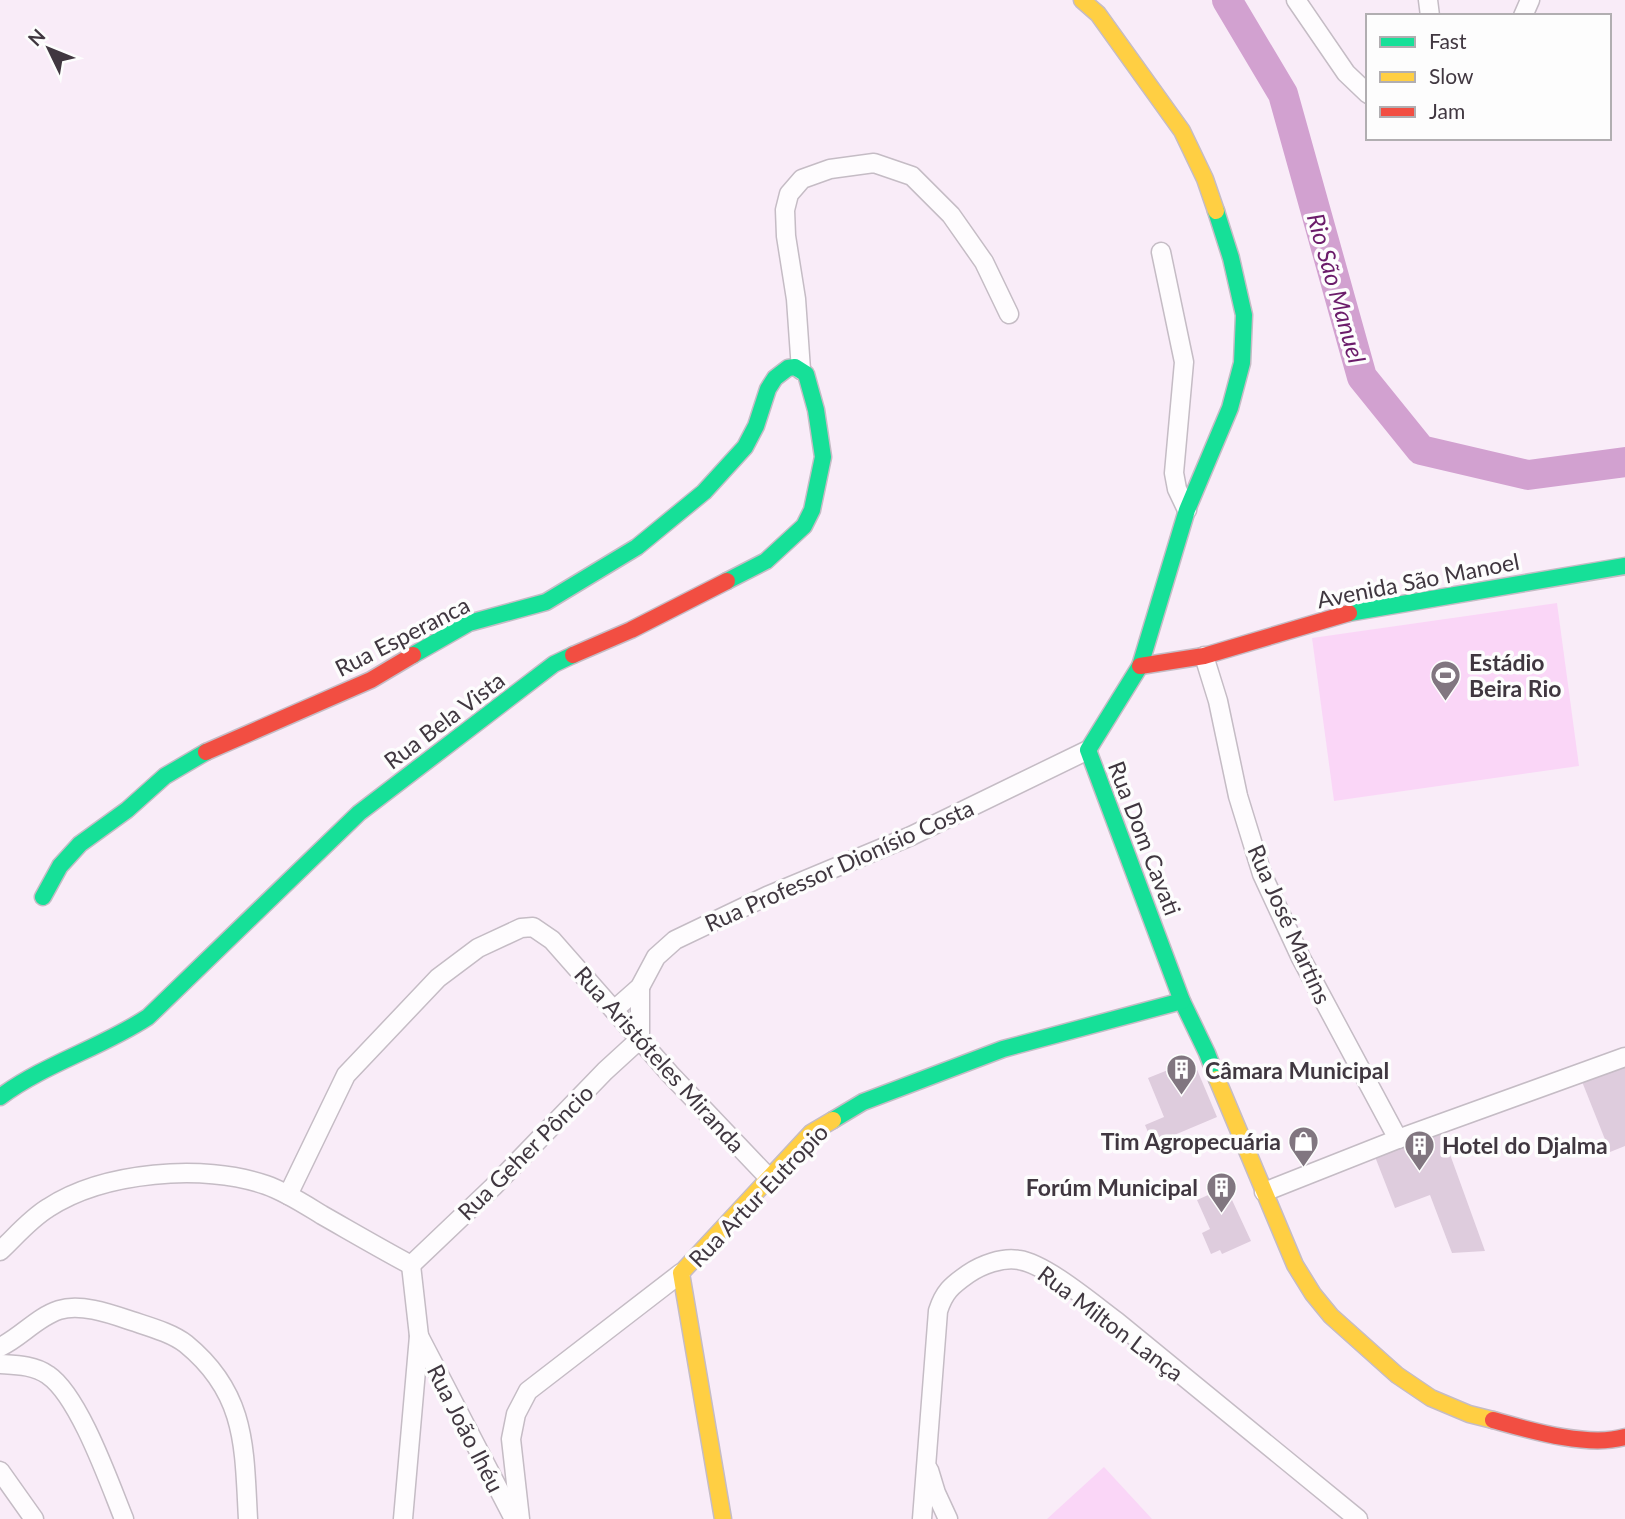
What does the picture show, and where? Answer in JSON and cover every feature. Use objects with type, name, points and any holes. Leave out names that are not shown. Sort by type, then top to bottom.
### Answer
[{"type":"street","name":"Rua Dom Cavati","points":[[1082,0],[1098,14],[1181,131],[1205,179],[1238,284],[1244,315],[1242,363],[1230,408],[1187,510],[1140,666],[1088,750],[1182,1000],[1207,1053],[1225,1102],[1295,1265],[1331,1316],[1397,1375],[1431,1398],[1469,1414],[1539,1433],[1581,1439],[1625,1437]]},
{"type":"street","points":[[1296,0],[1346,73],[1366,92]]},
{"type":"street","points":[[794,369],[796,299],[786,236],[785,209],[789,194],[802,179],[830,169],[874,163],[912,176],[951,215],[984,262],[1009,314]]},
{"type":"street","points":[[1161,252],[1184,362],[1174,473],[1177,489],[1187,510]]},
{"type":"street","name":"Rua Esperanca","points":[[43,897],[60,866],[80,844],[127,810],[165,776],[202,754],[371,680],[469,623],[546,602],[637,547],[704,492],[745,447],[756,426],[768,389],[775,378],[794,369]]},
{"type":"street","name":"Rua Bela Vista","points":[[0,1097],[20,1083],[130,1031],[148,1017],[359,813],[554,664],[631,630],[766,561],[786,544],[804,526],[812,510],[823,457],[809,379],[794,369]]},
{"type":"street","name":"Avenida São Manoel","points":[[1140,666],[1204,656],[1343,614],[1625,566]]},
{"type":"street","name":"Rua José Martins","points":[[1204,656],[1238,796],[1262,874],[1301,958],[1398,1139]]},
{"type":"street","name":"Rua Professor Dionísio Costa","points":[[614,1010],[640,987],[656,957],[675,940],[694,929],[911,836],[1088,750]]},
{"type":"street","name":"Rua Aristóteles Miranda","points":[[288,1195],[346,1075],[438,978],[478,948],[521,928],[533,928],[552,940],[670,1074],[769,1178]]},
{"type":"street","points":[[640,987],[640,1039]]},
{"type":"street","name":"Rua Artur Eutropio","points":[[520,1519],[511,1439],[516,1414],[528,1391],[681,1273],[811,1133],[863,1101],[1003,1049],[1182,1000]]},
{"type":"street","name":"Rua Geher Pôncio","points":[[411,1265],[640,1039]]},
{"type":"street","points":[[1264,1192],[1398,1139],[1625,1057]]},
{"type":"street","points":[[0,1251],[46,1209],[71,1195],[118,1181],[163,1174],[230,1176],[265,1185],[288,1195],[411,1265],[419,1336],[402,1519]]},
{"type":"street","name":"Rua Milton Lança","points":[[922,1519],[938,1311],[943,1295],[975,1269],[998,1261],[1019,1260],[1036,1266],[1057,1279],[1116,1321],[1358,1519]]},
{"type":"street","points":[[681,1273],[723,1519]]},
{"type":"street","points":[[0,1348],[59,1310],[76,1308],[120,1317],[186,1343],[222,1382],[241,1426],[248,1519]]},
{"type":"street","name":"Rua João Ihéu","points":[[419,1336],[514,1519]]},
{"type":"street","points":[[0,1364],[36,1368],[59,1385],[88,1432],[124,1519]]},
{"type":"street","points":[[927,1464],[948,1519]]},
{"type":"street","points":[[0,1471],[34,1519]]},
{"type":"shaded area","name":"Estádio Beira Rio","points":[[1557,603],[1579,766],[1334,801],[1312,638]]},
{"type":"shaded area","points":[[1104,1467],[1152,1519],[1047,1519]]},
{"type":"building","points":[[1625,1057],[1625,1146],[1610,1152],[1579,1074]]},
{"type":"building","name":"Câmara Municipal","points":[[1193,1060],[1217,1117],[1153,1144],[1145,1125],[1164,1117],[1148,1078]]},
{"type":"building","name":"Hotel do Djalma","points":[[1439,1124],[1485,1251],[1452,1253],[1430,1195],[1395,1208],[1372,1149]]},
{"type":"building","name":"Forúm Municipal","points":[[1226,1187],[1251,1241],[1222,1254],[1220,1250],[1211,1254],[1202,1233],[1210,1229],[1197,1200]]},
{"type":"waterway","name":"Rio São Manuel","points":[[1227,0],[1283,94],[1362,377],[1421,450],[1528,475],[1625,462]]},
{"type":"traffic: fast","points":[[1216,211],[1231,258],[1244,315],[1242,363],[1230,408],[1187,510],[1140,666],[1088,750],[1182,1001],[1217,1079]]},
{"type":"traffic: fast","points":[[413,655],[469,623],[546,602],[637,547],[704,492],[745,447],[756,426],[768,389],[775,378],[788,368],[795,367],[806,374],[816,410],[823,457],[812,510],[804,526],[766,561],[727,581]]},
{"type":"traffic: fast","points":[[1349,613],[1625,566]]},
{"type":"traffic: fast","points":[[0,1097],[36,1075],[148,1017],[359,813],[554,664],[573,655]]},
{"type":"traffic: fast","points":[[43,897],[60,866],[80,844],[127,810],[165,776],[206,752]]},
{"type":"traffic: fast","points":[[833,1120],[863,1102],[1003,1049],[1182,1001]]},
{"type":"traffic: slow","points":[[1082,0],[1098,14],[1182,131],[1205,179],[1216,211]]},
{"type":"traffic: slow","points":[[1217,1079],[1295,1265],[1313,1294],[1331,1316],[1397,1375],[1431,1398],[1469,1414],[1493,1420]]},
{"type":"traffic: slow","points":[[723,1519],[681,1273],[811,1133],[833,1120]]},
{"type":"traffic: jam","points":[[573,655],[631,630],[727,581]]},
{"type":"traffic: jam","points":[[1140,666],[1204,656],[1349,613]]},
{"type":"traffic: jam","points":[[206,752],[371,680],[413,655]]},
{"type":"traffic: jam","points":[[1493,1420],[1576,1439],[1610,1440],[1625,1437]]},
{"type":"place","name":"Estádio Beira Rio","points":[[1446,702]]},
{"type":"place","name":"Câmara Municipal","points":[[1182,1097]]},
{"type":"place","name":"Tim Agropecuária","points":[[1304,1168]]},
{"type":"place","name":"Hotel do Djalma","points":[[1419,1172]]},
{"type":"place","name":"Forúm Municipal","points":[[1221,1214]]}]
